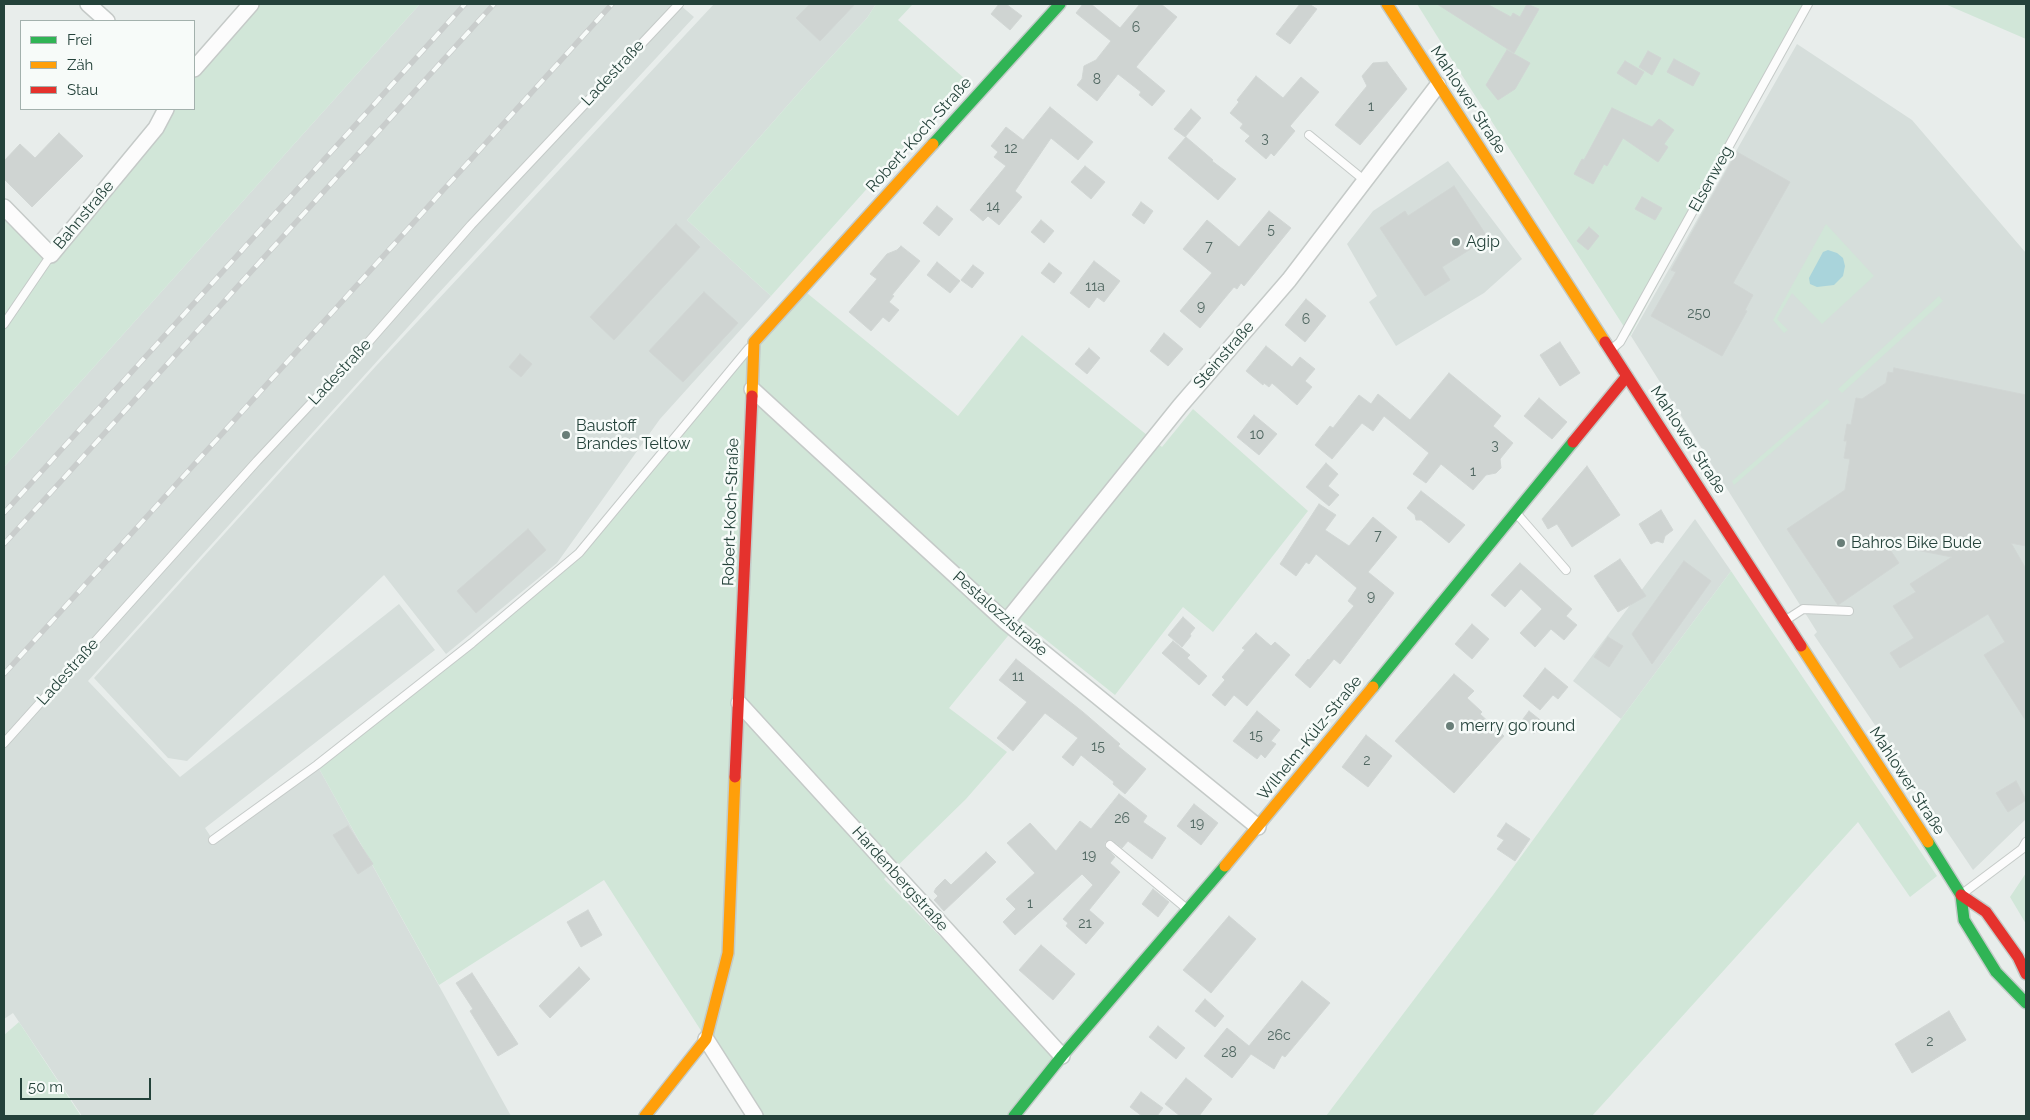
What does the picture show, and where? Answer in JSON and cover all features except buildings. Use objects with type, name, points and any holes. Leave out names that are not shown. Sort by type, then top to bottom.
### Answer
[{"type":"street","points":[[88,4],[106,20]]},
{"type":"street","points":[[195,68],[251,4]]},
{"type":"street","name":"Robert-Koch-Straße","points":[[644,1116],[706,1039],[728,953],[754,342],[1060,4]]},
{"type":"street","name":"Mahlower Straße","points":[[1387,4],[1960,895],[1964,920],[1996,972],[2026,1003]]},
{"type":"street","name":"Steinstraße","points":[[1006,622],[1180,406],[1289,280],[1438,85]]},
{"type":"street","name":"Bahnstraße","points":[[51,254],[156,128],[165,110]]},
{"type":"street","points":[[4,206],[51,254]]},
{"type":"street","name":"Wilhelm-Külz-Straße","points":[[1014,1116],[1062,1056],[1258,827],[1627,376]]},
{"type":"street","name":"Pestalozzistraße","points":[[752,389],[1006,622],[1258,827]]},
{"type":"street","name":"Hardenbergstraße","points":[[739,703],[1062,1056]]},
{"type":"street","name":"Mahlower Straße","points":[[1960,895],[1986,912],[2018,957],[2026,974]]},
{"type":"street","points":[[706,1039],[756,1116]]},
{"type":"lane","name":"Ladestraße","points":[[4,743],[256,461],[365,346],[471,225],[679,4]]},
{"type":"lane","name":"Elsenweg","points":[[1610,351],[1624,336],[1808,4]]},
{"type":"lane","points":[[1309,135],[1364,180]]},
{"type":"lane","name":"Bahnstraße","points":[[4,324],[51,254]]},
{"type":"lane","points":[[213,840],[317,765],[472,643],[579,553],[754,342]]},
{"type":"lane","points":[[1516,512],[1566,570]]},
{"type":"lane","points":[[1784,621],[1803,609],[1848,611]]},
{"type":"lane","points":[[1960,895],[2022,848],[2026,842]]},
{"type":"lane","points":[[1110,845],[1188,910]]},
{"type":"shaded area","points":[[420,4],[679,4],[694,17],[436,296],[88,681],[180,777],[399,604],[435,650],[205,828],[213,840],[317,765],[511,1116],[82,1116],[13,1013],[4,1019],[4,467]]},
{"type":"shaded area","points":[[714,4],[876,4],[867,18],[687,220],[771,296],[660,419],[557,563],[446,654],[384,575],[187,761],[168,758],[94,678],[376,366]]},
{"type":"shaded area","points":[[1797,44],[1912,120],[2026,253],[2026,592],[2009,603],[2026,628],[2026,819],[1973,870],[1814,635],[1817,632],[1631,336]]},
{"type":"shaded area","points":[[1448,161],[1522,259],[1484,293],[1396,346],[1369,302],[1377,296],[1347,244],[1373,211]]},
{"type":"shaded area","points":[[1695,519],[1731,571],[1621,719],[1573,681]]},
{"type":"green space","points":[[251,4],[420,4],[4,467],[4,207],[51,254],[165,110],[195,110],[195,68]]},
{"type":"green space","points":[[876,4],[913,4],[898,20],[965,79],[771,296],[687,220],[867,18]]},
{"type":"green space","points":[[1417,4],[1808,4],[1630,336],[1447,52]]},
{"type":"green space","points":[[1945,4],[2026,4],[2026,39]]},
{"type":"green space","points":[[1826,224],[1874,276],[1822,324],[1792,293],[1777,319],[1788,330],[1784,333],[1773,320]]},
{"type":"green space","points":[[802,289],[958,416],[1022,335],[1162,447],[1193,409],[1308,511],[1213,632],[1183,607],[1115,695],[1021,620],[949,708],[1007,752],[966,799],[884,879],[1056,1055],[1006,1116],[756,1116],[604,880],[439,985],[317,765],[579,553]]},
{"type":"green space","points":[[1939,296],[1943,301],[1842,393],[1838,389]]},
{"type":"green space","points":[[1827,399],[1830,402],[1734,485],[1732,481]]},
{"type":"green space","points":[[1731,571],[1937,876],[1910,897],[1858,822],[1592,1116],[1326,1116],[1493,895]]},
{"type":"green space","points":[[2026,873],[2026,924],[2010,897]]},
{"type":"green space","points":[[19,1022],[81,1116],[4,1116],[4,1035]]},
{"type":"water","points":[[1828,250],[1837,253],[1843,258],[1845,266],[1843,276],[1834,285],[1817,287],[1810,284],[1809,278],[1823,252]]},
{"type":"railway","points":[[4,513],[465,4]]},
{"type":"railway","points":[[4,544],[494,4]]},
{"type":"railway","points":[[4,674],[612,4]]},
{"type":"traffic: fast","points":[[933,144],[1060,4]]},
{"type":"traffic: fast","points":[[1373,687],[1573,442]]},
{"type":"traffic: fast","points":[[1928,842],[1961,895],[1964,920],[1996,972],[2026,1003]]},
{"type":"traffic: fast","points":[[1014,1116],[1062,1056],[1225,866]]},
{"type":"traffic: slow","points":[[1387,4],[1605,342]]},
{"type":"traffic: slow","points":[[752,396],[754,342],[933,144]]},
{"type":"traffic: slow","points":[[1801,646],[1928,842]]},
{"type":"traffic: slow","points":[[1225,866],[1373,687]]},
{"type":"traffic: slow","points":[[645,1116],[706,1039],[728,953],[735,777]]},
{"type":"traffic: jam","points":[[1605,342],[1801,646]]},
{"type":"traffic: jam","points":[[1573,442],[1627,376]]},
{"type":"traffic: jam","points":[[735,777],[752,396]]},
{"type":"traffic: jam","points":[[1961,895],[1986,912],[2018,957],[2026,974]]},
{"type":"place","name":"Agip","points":[[1456,242]]},
{"type":"place","name":"Baustoff Brandes Teltow","points":[[566,435]]},
{"type":"place","name":"Bahros Bike Bude","points":[[1841,543]]},
{"type":"place","name":"merry go round","points":[[1450,726]]}]
